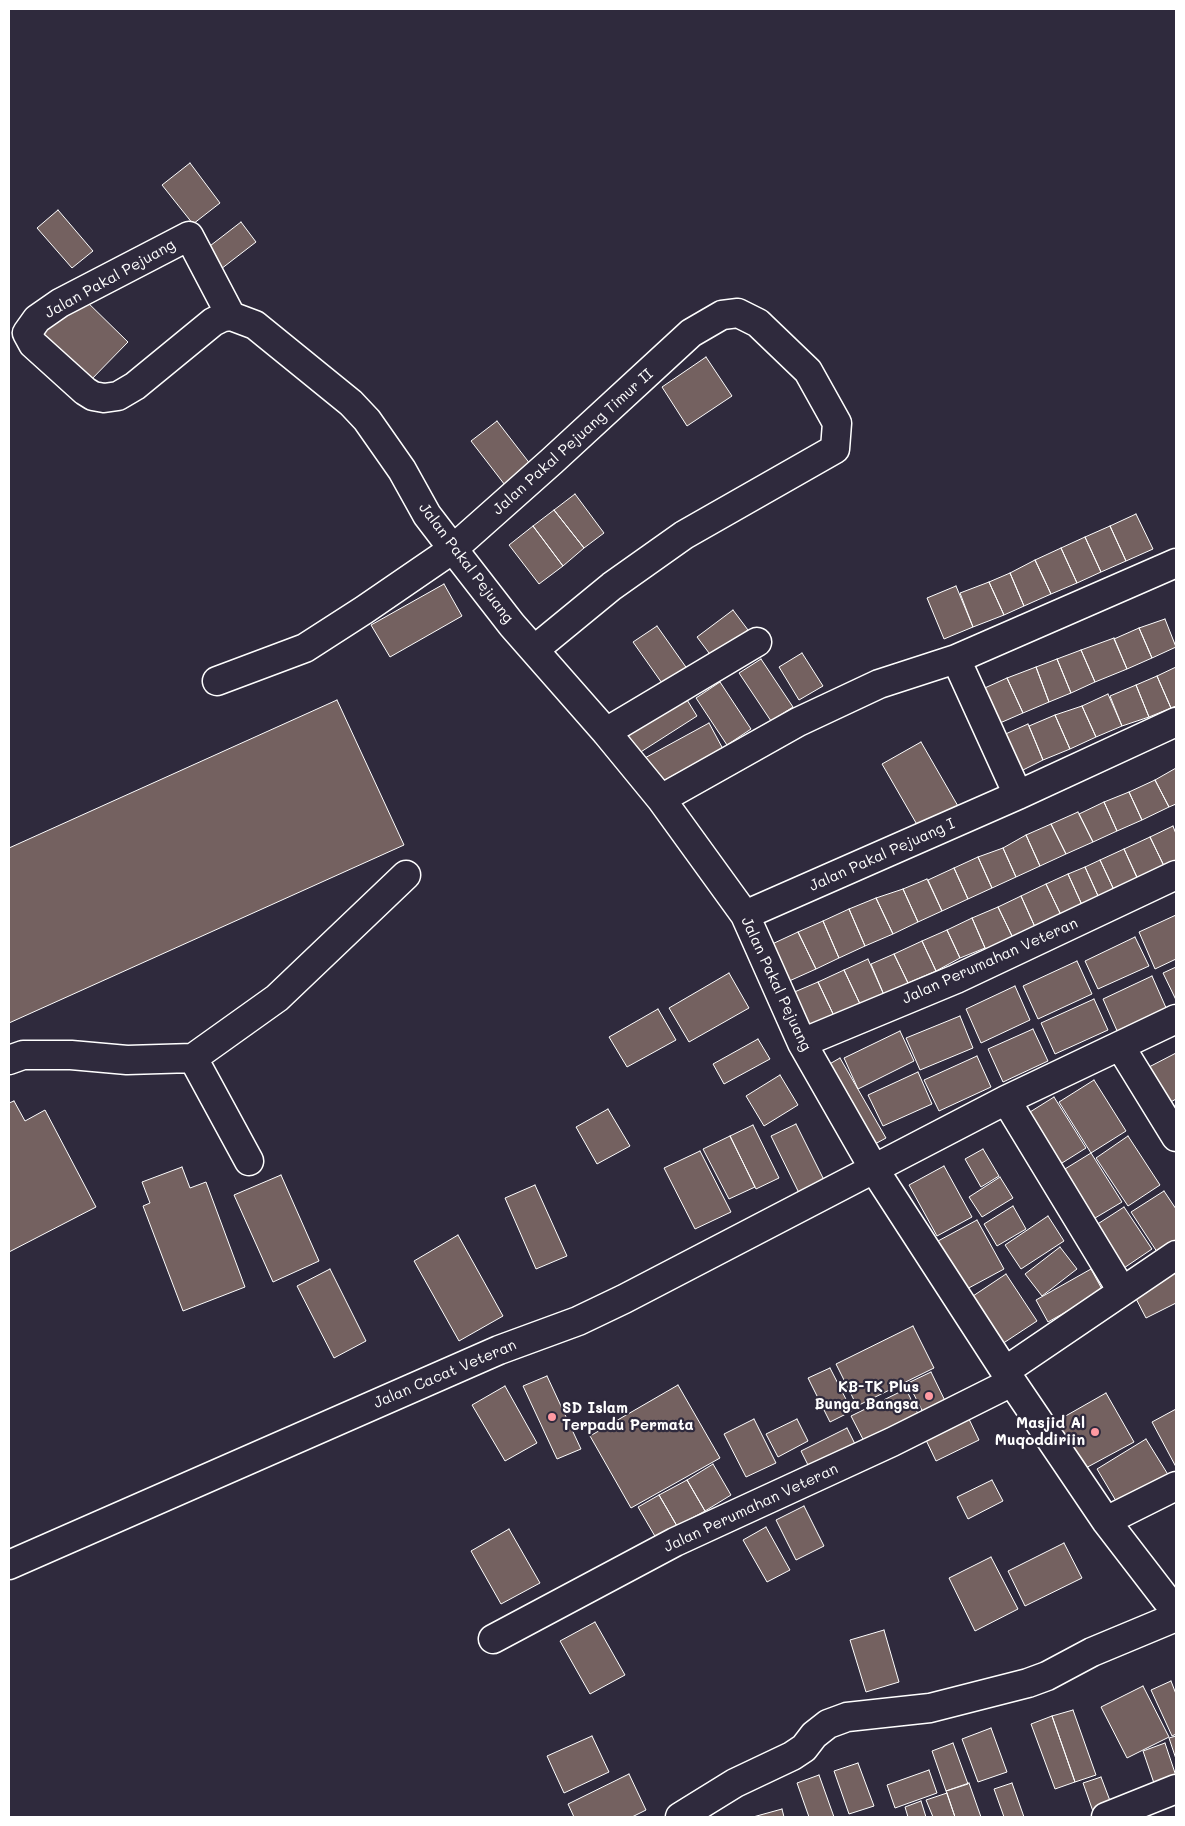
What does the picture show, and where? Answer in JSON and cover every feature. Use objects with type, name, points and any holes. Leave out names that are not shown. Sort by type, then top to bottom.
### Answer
[{"type":"street","name":"Jalan Pakal Pejuang","points":[[232,316],[189,236],[60,303],[37,319],[27,333],[33,344],[85,391],[93,396],[104,398],[118,396],[134,386],[213,322],[222,317],[232,316],[255,325],[351,404],[367,420],[402,470],[427,515],[453,549],[512,625],[606,732],[661,799],[745,915],[802,1043],[874,1169]]},
{"type":"street","name":"Jalan Pakal Pejuang Timur II","points":[[217,681],[305,648],[453,549],[692,333],[722,315],[738,313],[758,323],[808,371],[837,423],[835,449],[684,535],[612,586],[534,650]]},
{"type":"street","points":[[661,799],[827,708],[879,684],[956,659],[1176,564]]},
{"type":"street","points":[[606,732],[757,642]]},
{"type":"street","points":[[956,659],[1018,795]]},
{"type":"street","name":"Jalan Pakal Pejuang I","points":[[745,915],[1018,795],[1176,722]]},
{"type":"street","points":[[9,1060],[23,1055],[71,1055],[127,1060],[193,1058],[277,998],[406,875]]},
{"type":"street","name":"Jalan Perumahan Veteran","points":[[802,1043],[956,978],[1176,875]]},
{"type":"street","points":[[1176,1019],[1006,1100],[874,1169],[1009,1377],[1106,1521],[1176,1612]]},
{"type":"street","points":[[1120,1046],[1176,1137]]},
{"type":"street","points":[[193,1058],[249,1161]]},
{"type":"street","points":[[1006,1100],[1122,1291]]},
{"type":"street","name":"Jalan Cacat Veteran","points":[[9,1565],[500,1350],[578,1321],[874,1169]]},
{"type":"street","name":"Jalan Perumahan Veteran","points":[[493,1639],[675,1542],[892,1442],[1009,1377],[1122,1291],[1176,1255]]},
{"type":"street","points":[[1106,1521],[1176,1486]]},
{"type":"street","points":[[680,1817],[735,1782],[792,1756],[804,1748],[814,1735],[828,1724],[847,1717],[930,1708],[1028,1683],[1047,1676],[1092,1652],[1176,1618]]},
{"type":"street","points":[[1106,1817],[1176,1789]]},
{"type":"building","points":[[190,163],[220,203],[193,224],[162,185]]},
{"type":"building","points":[[58,210],[93,251],[72,268],[37,228]]},
{"type":"building","points":[[241,222],[256,242],[221,269],[206,249]]},
{"type":"building","points":[[80,295],[128,342],[86,385],[38,338]]},
{"type":"building","points":[[706,357],[732,396],[687,426],[662,387]]},
{"type":"building","points":[[497,421],[534,469],[508,489],[471,441]]},
{"type":"building","points":[[575,494],[604,533],[584,548],[554,510]]},
{"type":"building","points":[[554,510],[584,548],[563,566],[533,526]]},
{"type":"building","points":[[1136,514],[1153,549],[1126,561],[1110,526]]},
{"type":"building","points":[[533,526],[563,566],[539,584],[509,545]]},
{"type":"building","points":[[1110,526],[1126,561],[1101,572],[1085,537]]},
{"type":"building","points":[[1085,537],[1101,572],[1077,583],[1061,548]]},
{"type":"building","points":[[1061,548],[1077,583],[1051,594],[1035,560]]},
{"type":"building","points":[[1035,560],[1051,594],[1024,606],[1010,573]]},
{"type":"building","points":[[1010,573],[1024,606],[1004,615],[989,582]]},
{"type":"building","points":[[989,582],[1004,615],[973,627],[960,593]]},
{"type":"building","points":[[444,584],[462,616],[390,657],[371,625]]},
{"type":"building","points":[[956,586],[973,627],[944,639],[927,598]]},
{"type":"building","points":[[733,610],[748,630],[712,657],[697,637]]},
{"type":"building","points":[[1165,619],[1176,647],[1152,658],[1139,628]]},
{"type":"building","points":[[657,626],[688,670],[664,686],[633,642]]},
{"type":"building","points":[[1139,628],[1152,658],[1127,669],[1114,639]]},
{"type":"building","points":[[1114,638],[1127,669],[1095,682],[1081,650]]},
{"type":"building","points":[[1081,650],[1095,682],[1071,693],[1057,659]]},
{"type":"building","points":[[802,653],[823,686],[799,700],[779,667]]},
{"type":"building","points":[[761,659],[793,707],[771,721],[739,673]]},
{"type":"building","points":[[1057,659],[1071,693],[1049,702],[1036,667]]},
{"type":"building","points":[[1036,667],[1049,702],[1023,713],[1007,678]]},
{"type":"building","points":[[1176,667],[1176,706],[1171,708],[1157,676]]},
{"type":"building","points":[[1157,676],[1171,708],[1149,717],[1136,685]]},
{"type":"building","points":[[1007,678],[1023,713],[993,726],[978,691]]},
{"type":"building","points":[[720,682],[751,729],[727,745],[696,698]]},
{"type":"building","points":[[1136,685],[1149,717],[1122,726],[1110,696]]},
{"type":"building","points":[[1108,694],[1122,726],[1096,737],[1082,706]]},
{"type":"building","points":[[684,695],[697,716],[636,755],[622,734]]},
{"type":"building","points":[[337,700],[404,845],[9,1023],[9,848]]},
{"type":"building","points":[[1082,706],[1096,737],[1070,749],[1055,715]]},
{"type":"building","points":[[1055,715],[1070,749],[1043,760],[1029,726]]},
{"type":"building","points":[[709,723],[723,749],[657,784],[643,759]]},
{"type":"building","points":[[1028,724],[1043,760],[1017,773],[1001,736]]},
{"type":"building","points":[[921,742],[962,813],[923,835],[882,764]]},
{"type":"building","points":[[1176,768],[1176,804],[1169,807],[1155,780]]},
{"type":"building","points":[[1155,780],[1169,807],[1142,820],[1129,792]]},
{"type":"building","points":[[1129,792],[1142,820],[1117,831],[1104,802]]},
{"type":"building","points":[[1104,802],[1117,831],[1093,842],[1079,814]]},
{"type":"building","points":[[1078,812],[1093,842],[1066,854],[1051,824]]},
{"type":"building","points":[[1051,824],[1066,854],[1040,866],[1026,835]]},
{"type":"building","points":[[1173,826],[1176,834],[1176,864],[1165,868],[1150,837]]},
{"type":"building","points":[[1026,835],[1040,866],[1016,877],[1003,848]]},
{"type":"building","points":[[1150,837],[1165,868],[1138,879],[1124,849]]},
{"type":"building","points":[[1003,848],[1016,877],[992,888],[978,857]]},
{"type":"building","points":[[1124,849],[1138,880],[1114,890],[1100,860]]},
{"type":"building","points":[[978,857],[992,888],[968,899],[954,868]]},
{"type":"building","points":[[1100,860],[1114,890],[1099,898],[1085,867]]},
{"type":"building","points":[[1085,867],[1099,898],[1082,905],[1068,874]]},
{"type":"building","points":[[954,868],[968,899],[942,911],[928,880]]},
{"type":"building","points":[[1068,874],[1082,905],[1061,915],[1046,884]]},
{"type":"building","points":[[927,879],[942,911],[918,922],[903,889]]},
{"type":"building","points":[[1046,884],[1061,915],[1035,927],[1021,896]]},
{"type":"building","points":[[903,889],[918,922],[893,934],[876,898]]},
{"type":"building","points":[[1021,896],[1035,927],[1013,938],[998,907]]},
{"type":"building","points":[[876,898],[893,934],[865,946],[849,909]]},
{"type":"building","points":[[998,907],[1013,938],[986,950],[972,918]]},
{"type":"building","points":[[849,909],[865,946],[839,958],[823,921]]},
{"type":"building","points":[[1176,915],[1176,959],[1155,969],[1139,932]]},
{"type":"building","points":[[972,918],[985,948],[960,958],[947,930]]},
{"type":"building","points":[[823,921],[839,958],[816,969],[798,932]]},
{"type":"building","points":[[947,930],[960,958],[936,971],[922,941]]},
{"type":"building","points":[[798,932],[816,969],[787,982],[770,945]]},
{"type":"building","points":[[1135,937],[1149,966],[1098,989],[1085,961]]},
{"type":"building","points":[[922,941],[936,971],[908,983],[894,954]]},
{"type":"building","points":[[894,954],[908,983],[884,995],[871,964]]},
{"type":"building","points":[[868,959],[884,995],[861,1006],[844,970]]},
{"type":"building","points":[[1077,961],[1092,994],[1038,1019],[1023,986]]},
{"type":"building","points":[[1176,967],[1176,1000],[1163,973]]},
{"type":"building","points":[[844,970],[861,1006],[835,1018],[818,982]]},
{"type":"building","points":[[729,973],[749,1008],[689,1042],[669,1008]]},
{"type":"building","points":[[1152,976],[1167,1010],[1118,1033],[1103,999]]},
{"type":"building","points":[[818,982],[835,1018],[810,1031],[792,993]]},
{"type":"building","points":[[1015,986],[1030,1020],[981,1043],[966,1009]]},
{"type":"building","points":[[1094,999],[1108,1030],[1055,1054],[1041,1023]]},
{"type":"building","points":[[658,1009],[676,1040],[627,1067],[609,1037]]},
{"type":"building","points":[[960,1016],[973,1048],[920,1070],[906,1038]]},
{"type":"building","points":[[1033,1029],[1048,1061],[1003,1082],[988,1049]]},
{"type":"building","points":[[900,1031],[914,1061],[858,1089],[844,1058]]},
{"type":"building","points":[[758,1039],[770,1059],[724,1084],[713,1064]]},
{"type":"building","points":[[1176,1053],[1176,1099],[1169,1103],[1149,1067]]},
{"type":"building","points":[[977,1056],[991,1087],[939,1111],[924,1080]]},
{"type":"building","points":[[840,1058],[886,1138],[864,1150],[819,1070]]},
{"type":"building","points":[[918,1072],[932,1104],[883,1126],[868,1095]]},
{"type":"building","points":[[780,1075],[798,1105],[764,1126],[746,1096]]},
{"type":"building","points":[[1094,1080],[1126,1131],[1091,1153],[1059,1102]]},
{"type":"building","points":[[1054,1097],[1086,1148],[1054,1168],[1022,1117]]},
{"type":"building","points":[[14,1101],[25,1121],[45,1110],[96,1207],[9,1252],[9,1103]]},
{"type":"building","points":[[608,1109],[630,1146],[597,1164],[576,1127]]},
{"type":"building","points":[[796,1124],[824,1180],[799,1193],[771,1136]]},
{"type":"building","points":[[753,1125],[779,1178],[756,1189],[730,1136]]},
{"type":"building","points":[[730,1136],[755,1187],[729,1199],[703,1149]]},
{"type":"building","points":[[1128,1136],[1160,1185],[1128,1206],[1096,1158]]},
{"type":"building","points":[[983,1149],[999,1176],[981,1187],[965,1159]]},
{"type":"building","points":[[700,1151],[731,1212],[695,1229],[664,1168]]},
{"type":"building","points":[[1091,1153],[1122,1202],[1090,1221],[1060,1172]]},
{"type":"building","points":[[944,1166],[972,1217],[937,1236],[909,1185]]},
{"type":"building","points":[[182,1167],[190,1188],[206,1182],[245,1287],[183,1311],[143,1206],[150,1203],[142,1182]]},
{"type":"building","points":[[281,1175],[319,1261],[273,1282],[234,1195]]},
{"type":"building","points":[[1000,1177],[1013,1198],[982,1217],[969,1197]]},
{"type":"building","points":[[535,1185],[567,1256],[536,1269],[505,1198]]},
{"type":"building","points":[[1164,1191],[1176,1209],[1176,1252],[1163,1261],[1131,1212]]},
{"type":"building","points":[[1013,1206],[1026,1229],[997,1246],[984,1224]]},
{"type":"building","points":[[1124,1207],[1152,1249],[1121,1270],[1093,1227]]},
{"type":"building","points":[[1048,1216],[1064,1241],[1021,1269],[1005,1245]]},
{"type":"building","points":[[977,1220],[1004,1269],[965,1290],[938,1241]]},
{"type":"building","points":[[458,1235],[503,1316],[459,1341],[414,1261]]},
{"type":"building","points":[[1060,1247],[1077,1269],[1042,1296],[1025,1274]]},
{"type":"building","points":[[330,1269],[366,1341],[334,1358],[297,1286]]},
{"type":"building","points":[[1091,1269],[1103,1291],[1048,1322],[1036,1300]]},
{"type":"building","points":[[1176,1269],[1176,1303],[1146,1318],[1132,1291]]},
{"type":"building","points":[[1006,1274],[1037,1321],[1002,1344],[970,1298]]},
{"type":"building","points":[[913,1326],[934,1368],[857,1406],[836,1364]]},
{"type":"building","points":[[830,1368],[852,1411],[830,1422],[808,1378]]},
{"type":"building","name":"KB-TK Plus Bunga Bangsa","points":[[931,1372],[949,1409],[927,1420],[908,1383]]},
{"type":"building","name":"SD Islam Terpadu Permata","points":[[547,1376],[581,1449],[557,1459],[523,1386]]},
{"type":"building","points":[[678,1385],[720,1458],[631,1508],[590,1436]]},
{"type":"building","points":[[505,1386],[537,1443],[505,1461],[472,1405]]},
{"type":"building","points":[[906,1389],[921,1420],[867,1447],[851,1416]]},
{"type":"building","name":"Masjid Al Muqoddiriin","points":[[1106,1393],[1134,1442],[1082,1470],[1055,1422]]},
{"type":"building","points":[[1176,1409],[1176,1467],[1152,1422]]},
{"type":"building","points":[[968,1417],[979,1440],[936,1461],[925,1438]]},
{"type":"building","points":[[754,1419],[776,1463],[746,1477],[724,1434]]},
{"type":"building","points":[[797,1419],[808,1441],[778,1457],[766,1434]]},
{"type":"building","points":[[847,1428],[859,1452],[813,1475],[801,1451]]},
{"type":"building","points":[[1146,1439],[1172,1481],[1122,1511],[1097,1469]]},
{"type":"building","points":[[713,1464],[731,1495],[705,1511],[687,1480]]},
{"type":"building","points":[[687,1480],[705,1511],[677,1526],[659,1495]]},
{"type":"building","points":[[992,1480],[1003,1501],[968,1519],[957,1497]]},
{"type":"building","points":[[659,1495],[677,1526],[656,1538],[638,1507]]},
{"type":"building","points":[[804,1506],[824,1546],[796,1560],[776,1520]]},
{"type":"building","points":[[766,1527],[790,1570],[767,1582],[743,1540]]},
{"type":"building","points":[[509,1529],[540,1583],[501,1604],[471,1551]]},
{"type":"building","points":[[1064,1543],[1082,1578],[1025,1606],[1008,1571]]},
{"type":"building","points":[[991,1557],[1018,1609],[975,1631],[949,1578]]},
{"type":"building","points":[[595,1622],[625,1675],[590,1694],[560,1641]]},
{"type":"building","points":[[884,1630],[899,1682],[866,1692],[850,1640]]},
{"type":"building","points":[[1171,1681],[1176,1694],[1176,1734],[1172,1736],[1151,1690]]},
{"type":"building","points":[[1143,1686],[1169,1737],[1127,1758],[1101,1707]]},
{"type":"building","points":[[1073,1710],[1096,1775],[1075,1782],[1052,1716]]},
{"type":"building","points":[[1052,1716],[1075,1782],[1055,1789],[1031,1724]]},
{"type":"building","points":[[991,1728],[1007,1772],[978,1782],[962,1739]]},
{"type":"building","points":[[592,1736],[609,1772],[564,1793],[547,1756]]},
{"type":"building","points":[[1176,1736],[1176,1759],[1169,1738]]},
{"type":"building","points":[[953,1743],[968,1784],[946,1791],[932,1751]]},
{"type":"building","points":[[1165,1743],[1176,1776],[1156,1789],[1143,1751]]},
{"type":"building","points":[[858,1763],[874,1806],[849,1814],[834,1771]]},
{"type":"building","points":[[929,1770],[937,1793],[895,1808],[887,1785]]},
{"type":"building","points":[[629,1774],[646,1810],[632,1817],[574,1817],[568,1804]]},
{"type":"building","points":[[819,1775],[834,1817],[809,1817],[797,1783]]},
{"type":"building","points":[[1101,1777],[1115,1814],[1095,1817],[1083,1783]]},
{"type":"building","points":[[969,1783],[981,1817],[955,1817],[946,1791]]},
{"type":"building","points":[[1012,1783],[1024,1817],[1004,1817],[994,1789]]},
{"type":"building","points":[[947,1793],[955,1817],[933,1817],[926,1800]]},
{"type":"building","points":[[921,1801],[926,1817],[908,1817],[905,1807]]},
{"type":"building","points":[[782,1809],[784,1817],[753,1817]]},
{"type":"place","name":"KB-TK Plus Bunga Bangsa","points":[[929,1396]]},
{"type":"place","name":"SD Islam Terpadu Permata","points":[[552,1417]]},
{"type":"place","name":"Masjid Al Muqoddiriin","points":[[1095,1432]]}]
